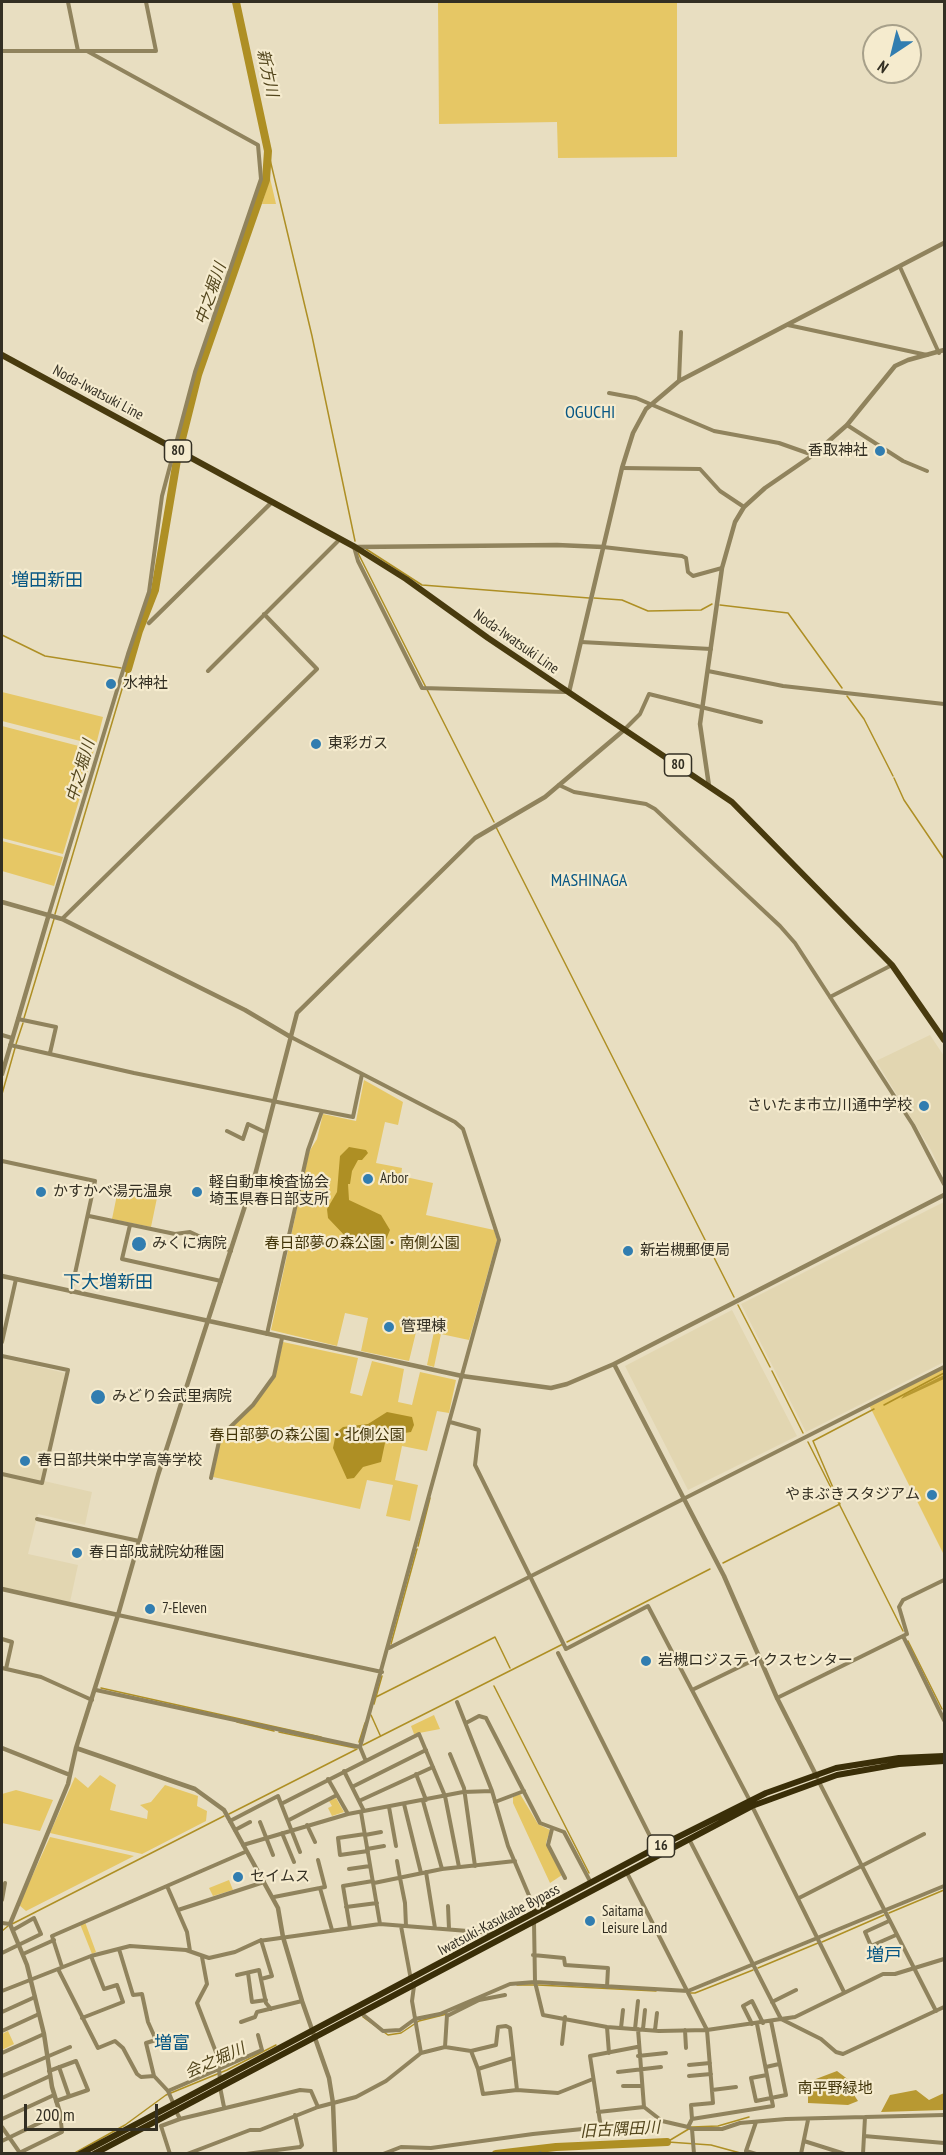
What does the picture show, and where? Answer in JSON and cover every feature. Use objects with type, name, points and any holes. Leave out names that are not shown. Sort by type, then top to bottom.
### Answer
[{"type":"highway","name":"Iwatsuki-Kasukabe Bypass","points":[[313,2034],[361,2013],[498,1933],[535,1917],[656,1848],[751,1804],[817,1777],[857,1764],[945,1756]]},
{"type":"highway","name":"Iwatsuki-Kasukabe Bypass","points":[[817,1777],[899,1764],[945,1761]]},
{"type":"highway","name":"Iwatsuki-Kasukabe Bypass","points":[[94,2154],[313,2034],[751,1804]]},
{"type":"highway","name":"Iwatsuki-Kasukabe Bypass","points":[[80,2154],[175,2108]]},
{"type":"main road","name":"Noda-Iwatsuki Line","points":[[2,355],[356,548],[406,579],[709,786],[743,811],[892,965],[945,1040]]},
{"type":"street","points":[[68,2],[78,51]]},
{"type":"street","points":[[2,51],[156,51],[146,2]]},
{"type":"street","points":[[2,1074],[18,1019],[55,916],[149,592],[162,496],[174,448],[198,365],[258,190],[261,170],[258,146],[87,51]]},
{"type":"street","points":[[722,568],[693,576],[688,572],[686,558],[682,556],[603,547],[557,544],[356,548],[358,561],[381,608],[425,687],[569,692],[603,547],[622,468],[633,433],[651,404],[679,381],[945,243]]},
{"type":"street","points":[[709,786],[700,724],[722,568],[735,522],[744,507],[780,476],[813,455],[847,425],[895,366],[942,351],[900,267]]},
{"type":"street","points":[[788,325],[928,355]]},
{"type":"street","points":[[679,381],[681,332]]},
{"type":"street","points":[[609,393],[651,404],[714,430],[779,443],[813,455]]},
{"type":"street","points":[[847,425],[903,461],[927,471]]},
{"type":"street","points":[[622,468],[700,469],[720,491],[744,507]]},
{"type":"street","points":[[149,623],[271,503]]},
{"type":"street","points":[[208,671],[340,539]]},
{"type":"street","points":[[55,916],[317,669],[264,614]]},
{"type":"street","points":[[581,642],[711,649]]},
{"type":"street","points":[[708,671],[783,686],[945,704]]},
{"type":"street","points":[[11,1927],[70,1775],[76,1748],[96,1690],[139,1541],[255,1175],[289,1036],[297,1013],[475,838],[545,797],[624,730],[640,714],[649,694],[761,722]]},
{"type":"street","points":[[559,785],[574,792],[646,804],[655,808],[784,930],[914,1125],[945,1184]]},
{"type":"street","points":[[2,902],[55,916],[245,1011],[463,1128],[499,1240],[360,1747],[365,1759]]},
{"type":"street","points":[[830,997],[892,965]]},
{"type":"street","points":[[18,1019],[56,1027],[50,1053]]},
{"type":"street","points":[[2,1035],[12,1038]]},
{"type":"street","points":[[10,1045],[134,1073],[353,1117],[362,1074]]},
{"type":"street","points":[[267,1335],[308,1150],[322,1111]]},
{"type":"street","points":[[227,1131],[243,1138],[248,1124],[265,1132]]},
{"type":"street","points":[[2,1161],[95,1181],[71,1292]]},
{"type":"street","points":[[2,1276],[462,1376],[551,1388],[567,1384],[614,1364],[945,1195]]},
{"type":"street","points":[[89,1216],[175,1234],[190,1232],[231,1251]]},
{"type":"street","points":[[130,1225],[122,1259],[221,1281]]},
{"type":"street","points":[[2,1342],[16,1279]]},
{"type":"street","points":[[211,1478],[220,1437],[252,1405],[274,1376],[282,1338]]},
{"type":"street","points":[[2,1356],[68,1370],[42,1483],[2,1473]]},
{"type":"street","points":[[614,1364],[724,1576],[777,1698],[936,2011]]},
{"type":"street","points":[[388,1649],[945,1367]]},
{"type":"street","points":[[450,1422],[479,1430],[475,1465],[566,1649],[648,1606],[820,1938],[844,1992]]},
{"type":"street","points":[[37,1519],[139,1541]]},
{"type":"street","points":[[777,1698],[908,1634],[899,1607],[903,1600],[945,1580]]},
{"type":"street","points":[[2,1589],[382,1672]]},
{"type":"street","points":[[903,1636],[945,1720]]},
{"type":"street","points":[[2,1639],[12,1642],[4,1669],[41,1677],[92,1700]]},
{"type":"street","points":[[558,1653],[656,1848]]},
{"type":"street","points":[[692,1690],[760,1657]]},
{"type":"street","points":[[96,1690],[360,1747]]},
{"type":"street","points":[[458,1702],[492,1791],[515,1862],[536,1906],[533,1955],[535,1982],[543,2015],[565,2017],[607,2027],[643,2030],[706,2030],[752,2025],[795,2017],[883,1974],[895,1974],[945,1959]]},
{"type":"street","points":[[466,1723],[479,1716],[486,1718],[540,1823],[564,1832],[591,1884]]},
{"type":"street","points":[[283,1803],[365,1759],[419,1734],[446,1796],[459,1867]]},
{"type":"street","points":[[2,1748],[70,1775]]},
{"type":"street","points":[[76,1748],[203,1793],[224,1810],[245,1851],[274,1897],[302,2001],[329,2078],[333,2103],[335,2154]]},
{"type":"street","points":[[352,1788],[426,1750]]},
{"type":"street","points":[[450,1754],[464,1788],[475,1866]]},
{"type":"street","points":[[359,1801],[433,1767]]},
{"type":"street","points":[[344,1771],[362,1812],[380,1924]]},
{"type":"street","points":[[416,1774],[442,1869]]},
{"type":"street","points":[[328,1779],[348,1814]]},
{"type":"street","points":[[242,1845],[348,1814],[463,1792],[492,1791]]},
{"type":"street","points":[[495,1802],[524,1791]]},
{"type":"street","points":[[230,1821],[278,1796],[283,1803],[300,1852]]},
{"type":"street","points":[[289,1820],[337,1796]]},
{"type":"street","points":[[404,1804],[421,1873]]},
{"type":"street","points":[[389,1807],[396,1846]]},
{"type":"street","points":[[235,1830],[250,1822]]},
{"type":"street","points":[[260,1822],[273,1855]]},
{"type":"street","points":[[307,1825],[315,1842]]},
{"type":"street","points":[[552,1829],[548,1845],[565,1878]]},
{"type":"street","points":[[381,1832],[338,1838],[340,1855],[384,1846]]},
{"type":"street","points":[[282,1833],[294,1862]]},
{"type":"street","points":[[799,1898],[924,1834]]},
{"type":"street","points":[[689,1838],[781,2019],[821,2039],[836,2052],[843,2054],[945,2007]]},
{"type":"street","points":[[154,2076],[141,2077],[137,2074],[123,2048],[115,2041],[98,2048],[60,1968],[52,1936],[245,1851]]},
{"type":"street","points":[[274,1897],[325,1887],[318,1860]]},
{"type":"street","points":[[397,1861],[405,1904],[404,1926],[412,1983],[412,2001],[421,2053]]},
{"type":"street","points":[[350,1928],[343,1886],[442,1869],[515,1862]]},
{"type":"street","points":[[349,1869],[370,1866]]},
{"type":"street","points":[[626,1871],[706,2030],[713,2103],[691,2105],[690,2128],[694,2154]]},
{"type":"street","points":[[426,1872],[435,1928]]},
{"type":"street","points":[[178,1910],[264,1882]]},
{"type":"street","points":[[2,1900],[6,1883]]},
{"type":"street","points":[[167,1886],[187,1932],[190,1951]]},
{"type":"street","points":[[361,2013],[383,2031],[400,2030],[415,2021],[446,2014],[510,1983],[535,1982],[688,1991],[945,1886]]},
{"type":"street","points":[[320,1887],[332,1930]]},
{"type":"street","points":[[346,1907],[377,1902]]},
{"type":"street","points":[[448,1906],[449,1929]]},
{"type":"street","points":[[2,1953],[41,1934],[34,1918],[11,1927]]},
{"type":"street","points":[[889,1922],[865,1932],[872,1947],[896,1935]]},
{"type":"street","points":[[2,1923],[11,1927],[20,1945],[31,1980],[45,2034],[62,2132],[19,2153],[2,2127]]},
{"type":"street","points":[[2,1992],[91,1956],[137,1946],[190,1951],[202,1957],[236,1952],[261,1940],[380,1924],[498,1933]]},
{"type":"street","points":[[23,1954],[54,1940]]},
{"type":"street","points":[[261,1940],[272,1976],[261,1979]]},
{"type":"street","points":[[119,1949],[133,1995],[142,1994],[148,2022],[156,2040],[146,2043],[154,2076],[169,2093],[180,2119]]},
{"type":"street","points":[[533,1955],[564,1958],[565,1965],[608,1968],[607,1987]]},
{"type":"street","points":[[82,2018],[123,2002],[117,1985],[104,1989],[91,1956]]},
{"type":"street","points":[[202,1957],[207,1984],[197,2003],[219,2060],[220,2084],[225,2107]]},
{"type":"street","points":[[237,1975],[259,1970],[266,2000],[271,2009]]},
{"type":"street","points":[[248,1972],[252,2002],[266,2000]]},
{"type":"street","points":[[772,2002],[796,1990]]},
{"type":"street","points":[[481,1997],[506,1995]]},
{"type":"street","points":[[2,2012],[35,1997]]},
{"type":"street","points":[[242,2022],[255,2016],[257,2012],[302,2001]]},
{"type":"street","points":[[638,2001],[637,2048],[644,2107],[662,2121]]},
{"type":"street","points":[[752,2025],[743,2006],[752,2001],[763,2023]]},
{"type":"street","points":[[621,2028],[623,2010]]},
{"type":"street","points":[[643,2030],[645,2010]]},
{"type":"street","points":[[655,2030],[657,2013]]},
{"type":"street","points":[[2,2031],[40,2014]]},
{"type":"street","points":[[445,2047],[446,2014]]},
{"type":"street","points":[[562,2044],[565,2017]]},
{"type":"street","points":[[767,2075],[751,2078],[756,2101],[786,2095],[771,2021]]},
{"type":"street","points":[[692,2119],[773,2106],[757,2024]]},
{"type":"street","points":[[187,2154],[318,2107],[356,2097],[375,2087],[421,2053],[445,2047],[471,2051],[496,2044],[495,2031],[498,2027],[510,2028],[517,2090]]},
{"type":"street","points":[[607,2027],[609,2053]]},
{"type":"street","points":[[685,2030],[686,2048]]},
{"type":"street","points":[[2,2053],[45,2034]]},
{"type":"street","points":[[169,2093],[262,2050],[258,2035]]},
{"type":"street","points":[[2,2076],[70,2047]]},
{"type":"street","points":[[601,2128],[590,2056],[637,2048]]},
{"type":"street","points":[[471,2051],[478,2069],[483,2094],[517,2090],[558,2093],[593,2079]]},
{"type":"street","points":[[638,2056],[666,2053]]},
{"type":"street","points":[[478,2069],[513,2058]]},
{"type":"street","points":[[2,2098],[59,2067],[76,2061],[88,2090],[56,2101]]},
{"type":"street","points":[[689,2065],[710,2063]]},
{"type":"street","points":[[766,2067],[779,2064]]},
{"type":"street","points":[[59,2067],[69,2096]]},
{"type":"street","points":[[618,2072],[661,2067]]},
{"type":"street","points":[[689,2076],[711,2074]]},
{"type":"street","points":[[623,2086],[641,2086]]},
{"type":"street","points":[[712,2090],[736,2087]]},
{"type":"street","points":[[170,2154],[161,2126],[180,2119],[300,2090],[311,2091],[318,2107]]},
{"type":"street","points":[[2,2119],[54,2095]]},
{"type":"street","points":[[598,2112],[644,2107]]},
{"type":"street","points":[[2,2141],[7,2136],[60,2114]]},
{"type":"street","points":[[246,2154],[300,2147],[302,2145],[296,2115]]},
{"type":"street","points":[[383,2154],[401,2147],[431,2148],[533,2134],[662,2121],[690,2128],[722,2129],[740,2123],[945,2115]]},
{"type":"street","points":[[863,2154],[865,2117]]},
{"type":"street","points":[[801,2154],[808,2120]]},
{"type":"street","points":[[756,2122],[746,2151],[756,2154]]},
{"type":"street","points":[[864,2136],[945,2143]]},
{"type":"street","points":[[804,2141],[845,2154]]},
{"type":"street","points":[[207,2146],[209,2154]]},
{"type":"shaded area","name":"さいたま市立川通中学校","points":[[930,1035],[944,1056],[944,1178],[931,1150],[876,1061]]},
{"type":"shaded area","points":[[349,1147],[366,1150],[368,1153],[362,1160],[358,1160],[352,1171],[350,1184],[348,1184],[349,1200],[381,1215],[390,1230],[385,1242],[376,1251],[358,1246],[328,1218],[327,1209],[337,1192],[340,1156]]},
{"type":"shaded area","points":[[944,1202],[944,1362],[806,1432],[741,1304]]},
{"type":"shaded area","points":[[732,1310],[797,1436],[688,1490],[625,1366]]},
{"type":"shaded area","name":"春日部共栄中学高等学校","points":[[2,1358],[65,1373],[44,1481],[92,1492],[85,1525],[38,1514],[28,1554],[78,1565],[70,1602],[2,1587]]},
{"type":"shaded area","points":[[387,1412],[412,1417],[414,1425],[411,1432],[391,1435],[385,1443],[381,1462],[363,1467],[354,1478],[347,1479],[333,1448],[336,1433],[343,1427],[368,1424]]},
{"type":"green space","points":[[438,2],[677,2],[677,157],[558,158],[557,122],[439,124]]},
{"type":"green space","points":[[270,178],[276,204],[262,204]]},
{"type":"green space","points":[[2,692],[103,717],[96,745],[2,721]]},
{"type":"green space","points":[[2,726],[94,750],[63,854],[2,838]]},
{"type":"green space","points":[[2,841],[63,857],[54,886],[2,871]]},
{"type":"green space","name":"春日部夢の森公園・南側公園","points":[[364,1080],[403,1102],[398,1125],[385,1122],[376,1163],[402,1168],[401,1176],[433,1183],[426,1215],[494,1230],[497,1240],[469,1340],[441,1334],[434,1367],[427,1365],[434,1332],[417,1328],[409,1361],[361,1351],[368,1318],[345,1313],[337,1346],[271,1330],[309,1152],[317,1139],[323,1114],[356,1121]]},
{"type":"green space","points":[[119,1185],[158,1193],[151,1227],[112,1219]]},
{"type":"green space","name":"春日部夢の森公園・北側公園","points":[[283,1342],[358,1358],[350,1393],[362,1396],[372,1361],[404,1369],[398,1402],[412,1405],[420,1372],[456,1380],[449,1413],[437,1411],[427,1451],[402,1446],[395,1480],[418,1485],[410,1521],[386,1516],[393,1485],[367,1480],[360,1509],[213,1477],[221,1437],[253,1405],[275,1377]]},
{"type":"green space","points":[[944,1367],[944,1555],[869,1405]]},
{"type":"green space","points":[[944,1375],[944,1379],[901,1399],[904,1395]]},
{"type":"green space","points":[[434,1715],[440,1729],[414,1734],[411,1726]]},
{"type":"green space","points":[[100,1775],[116,1785],[110,1810],[147,1819],[148,1811],[140,1805],[151,1802],[165,1785],[198,1796],[197,1806],[207,1811],[206,1821],[142,1854],[50,1833],[75,1777],[88,1788]]},
{"type":"green space","points":[[16,1790],[53,1800],[40,1831],[2,1823],[2,1794]]},
{"type":"green space","points":[[520,1794],[538,1824],[550,1830],[546,1843],[562,1875],[550,1883],[513,1803],[513,1797]]},
{"type":"green space","points":[[336,1798],[344,1812],[332,1816],[328,1808],[332,1806],[329,1801]]},
{"type":"green space","points":[[50,1837],[134,1856],[26,1911],[19,1905]]},
{"type":"green space","points":[[229,1880],[233,1890],[213,1896],[209,1888]]},
{"type":"green space","points":[[85,1922],[96,1952],[92,1954],[80,1924]]},
{"type":"green space","points":[[8,2031],[14,2044],[2,2050],[2,2034]]},
{"type":"green space","name":"南平野緑地","points":[[837,2071],[854,2084],[852,2092],[858,2101],[848,2105],[808,2103],[808,2082]]},
{"type":"green space","name":"南平野緑地","points":[[916,2090],[929,2100],[944,2093],[944,2110],[881,2112],[890,2095]]},
{"type":"waterway","name":"中之堀川","points":[[180,447],[198,375],[266,180],[268,151],[236,2]]},
{"type":"waterway","points":[[268,151],[312,336],[355,541]]},
{"type":"waterway","name":"中之堀川","points":[[128,669],[139,631],[155,590],[178,454]]},
{"type":"waterway","points":[[366,549],[422,585],[589,598]]},
{"type":"waterway","points":[[358,553],[494,822]]},
{"type":"waterway","points":[[594,598],[622,600],[648,611],[701,610],[712,604]]},
{"type":"waterway","points":[[720,605],[788,613],[842,688]]},
{"type":"waterway","points":[[2,635],[45,656],[121,668]]},
{"type":"waterway","name":"中之堀川","points":[[55,914],[128,669],[126,668]]},
{"type":"waterway","points":[[847,696],[864,719],[893,776]]},
{"type":"waterway","points":[[894,778],[904,800],[944,859]]},
{"type":"waterway","points":[[496,827],[734,1297]]},
{"type":"waterway","name":"中之堀川","points":[[24,1018],[54,919]]},
{"type":"waterway","name":"中之堀川","points":[[16,1044],[23,1023]]},
{"type":"waterway","name":"中之堀川","points":[[2,1094],[15,1048]]},
{"type":"waterway","points":[[738,1305],[770,1367]]},
{"type":"waterway","points":[[772,1371],[803,1433]]},
{"type":"waterway","points":[[884,1405],[944,1373]]},
{"type":"waterway","points":[[723,1563],[840,1504],[813,1441],[874,1409]]},
{"type":"waterway","points":[[808,1442],[903,1631]]},
{"type":"waterway","points":[[418,1546],[430,1498]]},
{"type":"waterway","points":[[391,1644],[417,1549]]},
{"type":"waterway","points":[[567,1642],[710,1569]]},
{"type":"waterway","points":[[376,1697],[495,1637],[510,1668]]},
{"type":"waterway","points":[[908,1641],[942,1709]]},
{"type":"waterway","points":[[363,1745],[563,1644]]},
{"type":"waterway","points":[[374,1704],[382,1676]]},
{"type":"waterway","points":[[494,1686],[589,1873]]},
{"type":"waterway","points":[[101,1688],[321,1737]]},
{"type":"waterway","points":[[371,1715],[380,1735]]},
{"type":"waterway","points":[[237,1722],[274,1731]]},
{"type":"waterway","points":[[359,1742],[365,1723]]},
{"type":"waterway","points":[[279,1732],[355,1748]]},
{"type":"waterway","points":[[229,1814],[357,1749]]},
{"type":"waterway","points":[[12,1924],[224,1816]]},
{"type":"waterway","points":[[889,1913],[944,1890]]},
{"type":"waterway","points":[[822,1942],[884,1915]]},
{"type":"waterway","points":[[2,1931],[8,1926]]},
{"type":"waterway","points":[[758,1968],[818,1943]]},
{"type":"waterway","points":[[688,1993],[695,1993],[753,1970]]},
{"type":"waterway","name":"会之堀川","points":[[517,1985],[534,1985]]},
{"type":"waterway","points":[[538,1985],[656,1991]]},
{"type":"waterway","name":"会之堀川","points":[[363,2017],[388,2035],[401,2033],[419,2021],[447,2014]]},
{"type":"waterway","name":"会之堀川","points":[[73,2154],[125,2125],[166,2095],[227,2070],[276,2045]]},
{"type":"waterway","points":[[667,2142],[692,2127],[718,2126],[749,2117]]},
{"type":"waterway","name":"旧古隅田川","points":[[496,2154],[556,2147],[667,2142]]},
{"type":"waterway","name":"旧古隅田川","points":[[668,2142],[711,2145],[744,2154]]},
{"type":"place","name":"香取神社","points":[[880,451]]},
{"type":"place","name":"水神社","points":[[111,684]]},
{"type":"place","name":"東彩ガス","points":[[316,744]]},
{"type":"place","name":"さいたま市立川通中学校","points":[[924,1106]]},
{"type":"place","name":"Arbor","points":[[368,1179]]},
{"type":"place","name":"かすかべ湯元温泉","points":[[41,1192]]},
{"type":"place","name":"軽自動車検査協会 埼玉県春日部支所","points":[[197,1192]]},
{"type":"place","name":"みくに病院","points":[[139,1244]]},
{"type":"place","name":"新岩槻郵便局","points":[[628,1251]]},
{"type":"place","name":"管理棟","points":[[389,1327]]},
{"type":"place","name":"みどり会武里病院","points":[[98,1397]]},
{"type":"place","name":"春日部共栄中学高等学校","points":[[25,1461]]},
{"type":"place","name":"やまぶきスタジアム","points":[[932,1495]]},
{"type":"place","name":"春日部成就院幼稚園","points":[[77,1553]]},
{"type":"place","name":"7-Eleven","points":[[150,1609]]},
{"type":"place","name":"岩槻ロジスティクスセンター","points":[[646,1661]]},
{"type":"place","name":"セイムス","points":[[238,1877]]},
{"type":"place","name":"Saitama Leisure Land","points":[[590,1921]]},
{"type":"district","name":"OGUCHI","points":[[590,413]]},
{"type":"district","name":"増田新田","points":[[47,581]]},
{"type":"district","name":"MASHINAGA","points":[[589,881]]},
{"type":"district","name":"下大増新田","points":[[108,1283]]},
{"type":"district","name":"増戸","points":[[884,1956]]},
{"type":"district","name":"増富","points":[[172,2044]]},
{"type":"water label","name":"新方川","points":[[267,73]]}]
